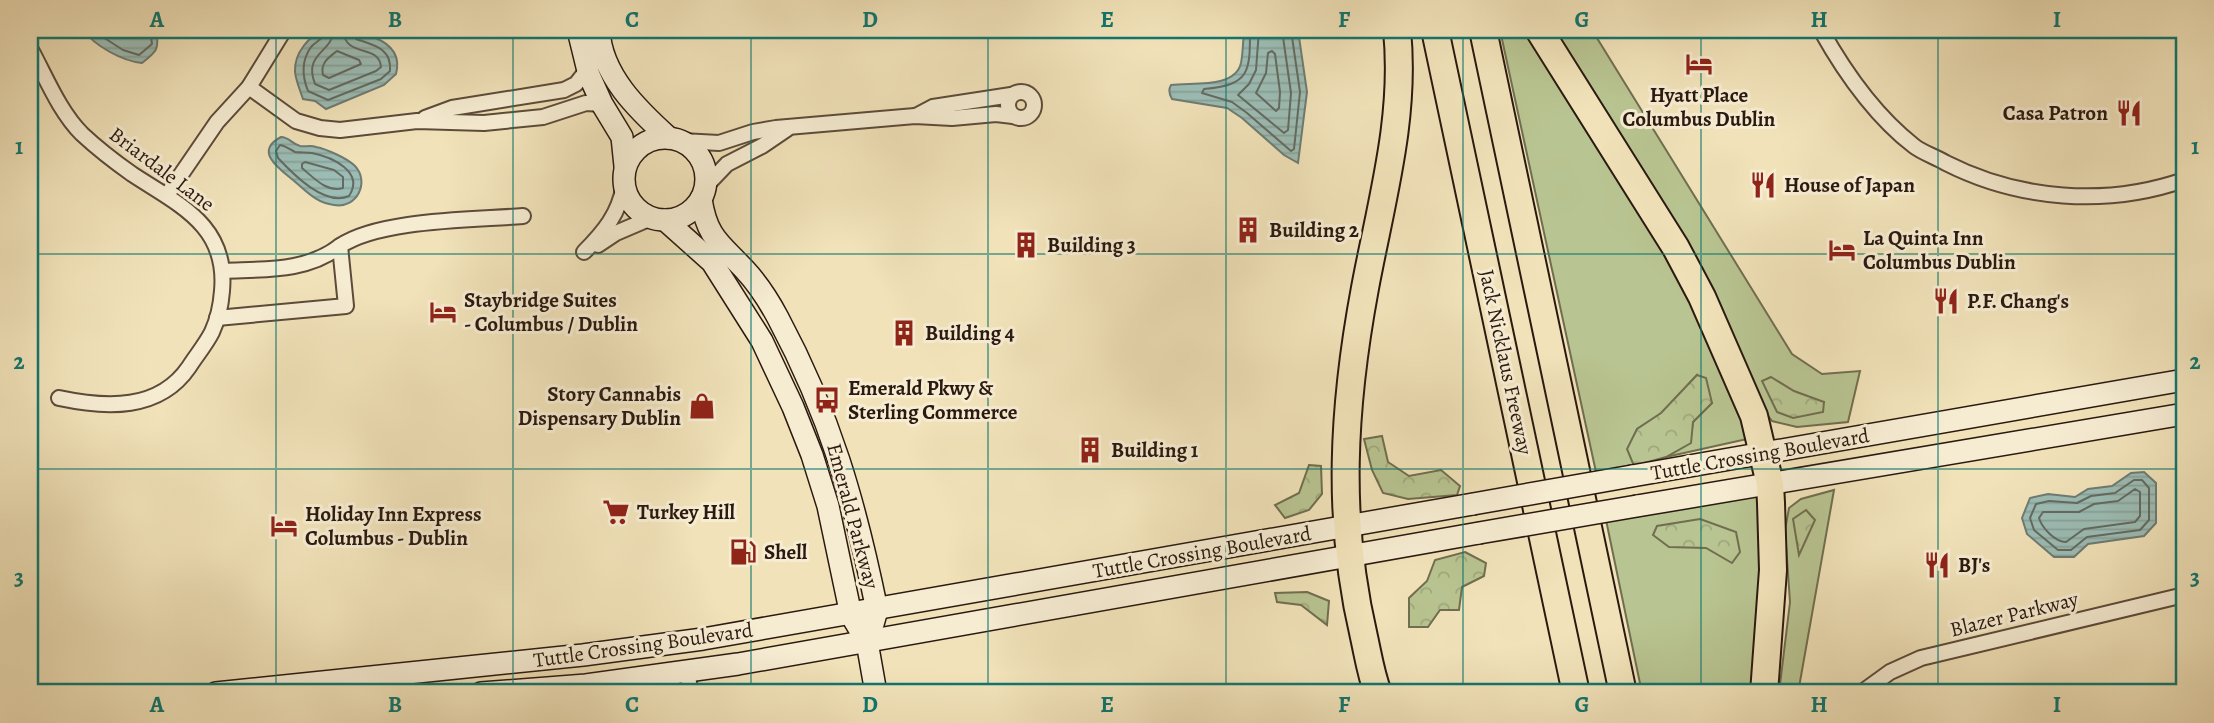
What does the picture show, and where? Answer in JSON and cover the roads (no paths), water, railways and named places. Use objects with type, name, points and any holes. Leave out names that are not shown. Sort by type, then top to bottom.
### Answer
[{"type":"highway","points":[[1378,693],[1359,617],[1349,556],[1345,431],[1365,288],[1390,170],[1396,126],[1397,30]]},
{"type":"highway","name":"Jack Nicklaus Freeway","points":[[1435,30],[1576,693]]},
{"type":"highway","points":[[1483,30],[1623,693]]},
{"type":"highway","points":[[1539,30],[1676,248],[1702,297],[1754,415],[1770,484],[1773,570],[1764,693]]},
{"type":"main road","points":[[578,30],[587,70],[602,104],[622,137],[624,176],[633,206],[658,219],[686,215],[704,193],[706,173],[702,160],[694,149],[676,140],[643,114],[619,84],[607,62],[599,30]]},
{"type":"main road","points":[[624,176],[632,154],[642,144],[655,139],[676,140]]},
{"type":"main road","name":"Emerald Parkway","points":[[704,193],[706,222],[712,235],[757,284],[777,316],[815,392],[836,446],[851,496],[877,610],[867,642]]},
{"type":"main road","name":"Emerald Parkway","points":[[658,219],[712,262],[773,362],[812,454],[828,506],[851,615],[867,642]]},
{"type":"main road","name":"Tuttle Crossing Boulevard","points":[[216,693],[583,655],[851,615],[2184,380]]},
{"type":"main road","name":"Tuttle Crossing Boulevard","points":[[481,693],[586,685],[687,672],[1479,533],[2184,414]]},
{"type":"main road","points":[[1225,579],[1244,583],[1320,573],[1331,574],[1345,585],[1359,617]]},
{"type":"main road","points":[[867,642],[876,693]]},
{"type":"street","points":[[167,195],[217,122],[249,87],[284,30]]},
{"type":"street","points":[[1821,30],[1841,65],[1867,100],[1915,147],[1966,173],[1997,185],[2031,193],[2078,196],[2134,192],[2184,180]]},
{"type":"street","name":"Briardale Lane","points":[[30,48],[61,107],[81,133],[131,173],[167,195],[195,217],[214,240],[224,271],[220,309],[212,332],[178,382],[154,397],[126,403],[94,406],[60,398]]},
{"type":"street","points":[[417,121],[452,108],[564,90],[576,83],[587,70]]},
{"type":"street","points":[[249,87],[296,121],[340,130],[417,121],[484,123],[543,117],[586,103],[602,104]]},
{"type":"street","points":[[676,140],[719,143],[753,132],[915,116],[952,118],[996,114],[1021,118],[1028,116],[1034,103],[1031,96],[1018,92],[933,107],[915,116]]},
{"type":"street","points":[[1012,95],[1007,106],[1013,116]]},
{"type":"street","points":[[704,193],[727,164],[762,146],[790,127]]},
{"type":"street","points":[[624,176],[621,202],[608,226],[584,252],[616,233],[658,219]]},
{"type":"street","points":[[224,271],[307,264],[325,258],[364,233],[394,227],[523,216]]},
{"type":"street","points":[[217,318],[346,306],[340,246]]},
{"type":"street","name":"Blazer Parkway","points":[[1861,693],[1890,673],[1922,658],[2184,595]]},
{"type":"street","points":[[687,672],[691,693]]},
{"type":"water","points":[[83,30],[157,30],[157,45],[154,52],[142,63],[134,62],[102,47]]},
{"type":"water","points":[[326,30],[363,34],[385,43],[393,51],[397,61],[396,74],[384,85],[326,109],[315,101],[303,99],[295,72],[297,58],[308,40]]},
{"type":"water","points":[[1244,30],[1298,30],[1307,92],[1298,163],[1284,155],[1227,108],[1172,99],[1170,95],[1171,85],[1222,81],[1237,71],[1242,59]]},
{"type":"water","points":[[281,137],[300,146],[314,146],[325,150],[355,166],[359,172],[361,186],[355,199],[342,205],[334,205],[322,202],[307,192],[271,159],[269,148]]},
{"type":"water","points":[[2144,472],[2156,483],[2156,523],[2144,536],[2088,544],[2074,557],[2054,557],[2027,534],[2022,518],[2030,498],[2048,494],[2075,497],[2088,489],[2112,486],[2131,473]]},
{"type":"place","name":"Hyatt Place Columbus Dublin","points":[[1699,64]]},
{"type":"place","name":"Casa Patron","points":[[2129,113]]},
{"type":"place","name":"House of Japan","points":[[1763,185]]},
{"type":"place","name":"Building 2","points":[[1248,230]]},
{"type":"place","name":"Building 3","points":[[1026,245]]},
{"type":"place","name":"La Quinta Inn Columbus Dublin","points":[[1842,250]]},
{"type":"place","name":"P.F. Chang's","points":[[1946,301]]},
{"type":"place","name":"Staybridge Suites - Columbus / Dublin","points":[[443,312]]},
{"type":"place","name":"Building 4","points":[[904,333]]},
{"type":"place","name":"Emerald Pkwy & Sterling Commerce","points":[[827,400]]},
{"type":"place","name":"Story Cannabis Dispensary Dublin","points":[[702,406]]},
{"type":"place","name":"Building 1","points":[[1090,450]]},
{"type":"place","name":"Turkey Hill","points":[[616,512]]},
{"type":"place","name":"Holiday Inn Express Columbus - Dublin","points":[[284,526]]},
{"type":"place","name":"Shell","points":[[743,552]]},
{"type":"place","name":"BJ's","points":[[1937,565]]}]
